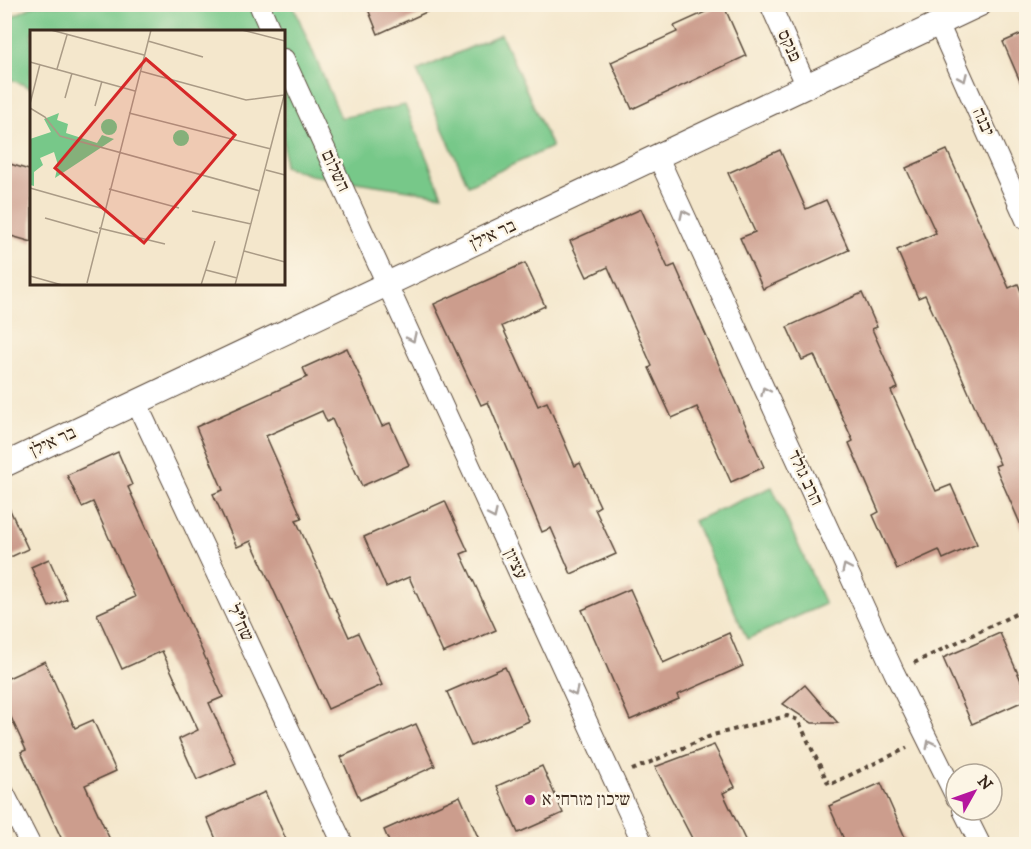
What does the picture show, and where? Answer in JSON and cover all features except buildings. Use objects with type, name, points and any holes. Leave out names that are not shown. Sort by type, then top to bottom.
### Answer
[{"type":"street","points":[[259,4],[270,30]]},
{"type":"street","name":"פנקס","points":[[770,4],[807,87]]},
{"type":"street","name":"בר אילן","points":[[4,465],[980,4]]},
{"type":"street","name":"יבנה","points":[[939,25],[1026,220]]},
{"type":"street","name":"השלום","points":[[285,61],[387,284]]},
{"type":"street","name":"הרב גולד","points":[[658,157],[894,672],[944,773]]},
{"type":"street","name":"עציון","points":[[387,284],[643,844]]},
{"type":"street","name":"שח\"ל","points":[[136,402],[343,844]]},
{"type":"street","points":[[4,793],[30,844]]},
{"type":"street","points":[[969,822],[980,844]]},
{"type":"path","points":[[894,672],[1026,609]]},
{"type":"path","points":[[613,778],[713,735],[787,716],[798,720],[829,785],[927,739]]},
{"type":"green space","points":[[35,5],[293,5],[341,118],[405,105],[442,195],[310,175],[285,166],[285,30],[30,30],[30,88],[5,77],[5,20]]},
{"type":"green space","points":[[501,34],[552,147],[468,185],[417,71]]},
{"type":"green space","points":[[772,487],[825,604],[747,639],[694,521]]},
{"type":"place","name":"שיכון מזרחי א","points":[[530,800]]}]
